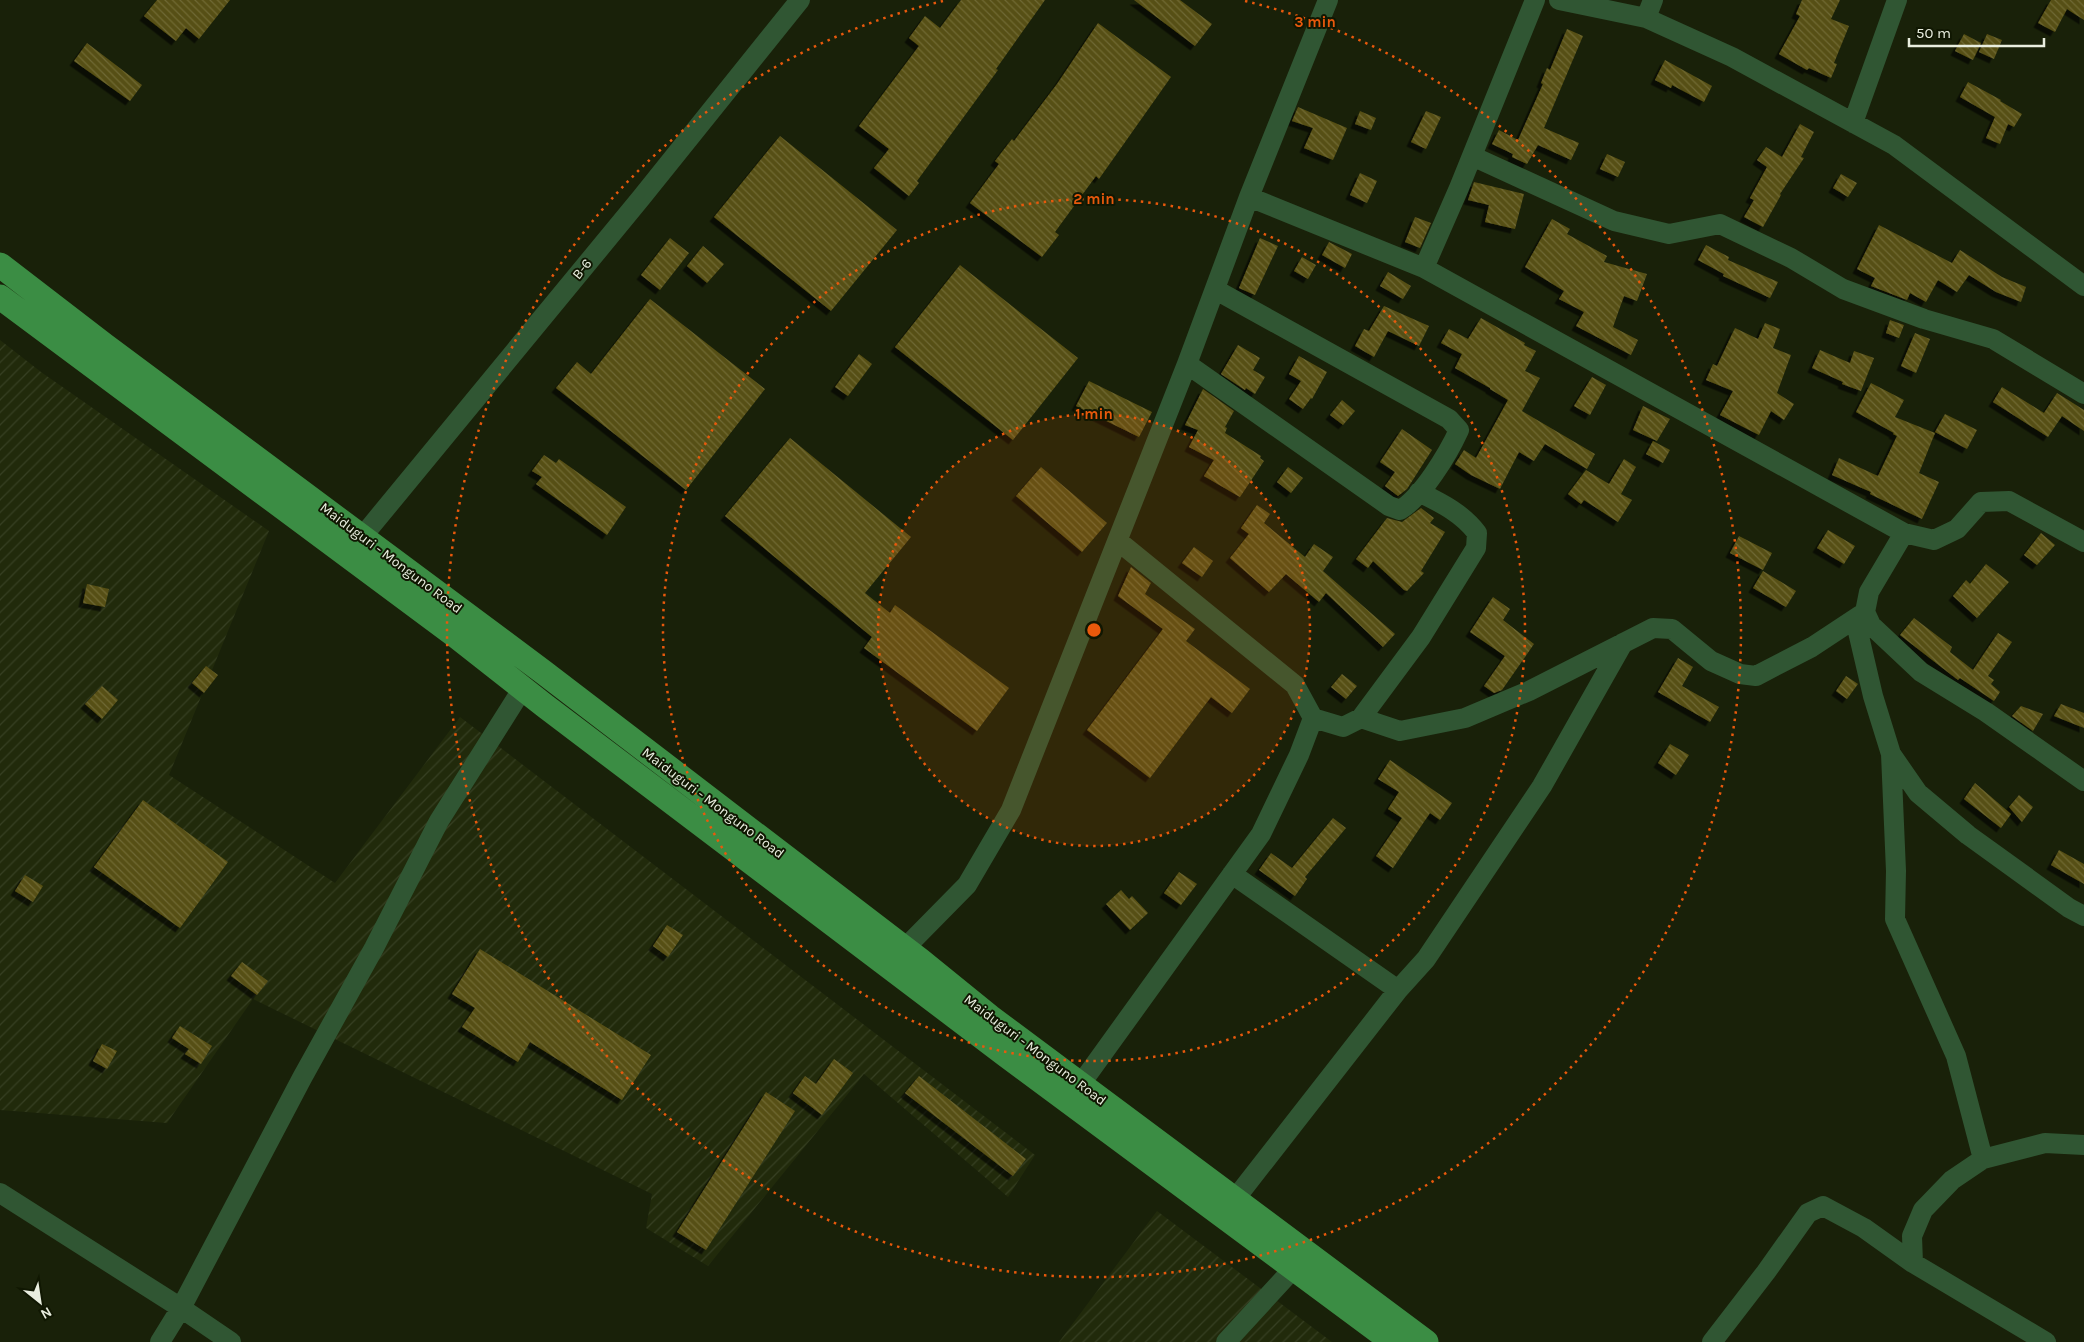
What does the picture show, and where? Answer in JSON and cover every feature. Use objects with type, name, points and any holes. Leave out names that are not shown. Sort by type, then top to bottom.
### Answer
[{"type":"main road","name":"Maiduguri - Monguno Road","points":[[0,265],[112,351],[542,671],[1080,1085],[1426,1342]]},
{"type":"main road","name":"Maiduguri - Monguno Road","points":[[0,297],[456,636],[1006,1055],[1393,1342]]},
{"type":"street","name":"B-6","points":[[362,537],[641,198],[800,0]]},
{"type":"street","points":[[904,949],[966,885],[1011,810],[1216,290],[1249,197],[1328,0]]},
{"type":"street","points":[[1424,268],[1472,156],[1534,0]]},
{"type":"street","points":[[1559,0],[1650,9],[1732,57],[1894,145],[2084,286]]},
{"type":"street","points":[[1853,123],[1897,0]]},
{"type":"street","points":[[1472,156],[1614,221],[1669,234],[1720,224],[1790,258],[1843,289],[1924,319],[1993,339],[2084,394]]},
{"type":"street","points":[[1249,197],[1424,268],[1904,533],[1934,540],[1957,529],[1981,502],[2009,501],[2084,542]]},
{"type":"street","points":[[1187,364],[1389,506],[1400,510],[1411,504],[1420,492],[1451,447],[1458,430],[1449,418],[1216,290]]},
{"type":"street","points":[[1118,541],[1295,685],[1313,718],[1344,727],[1361,718],[1421,637],[1476,548],[1478,533],[1469,522],[1455,511],[1420,492]]},
{"type":"street","points":[[1904,533],[1869,592],[1860,615],[1873,696],[1891,754],[1896,919],[1956,1056],[1983,1159]]},
{"type":"street","points":[[1361,718],[1400,731],[1465,718],[1529,691],[1653,628],[1672,629],[1711,661],[1740,674],[1756,676],[1812,647],[1860,615]]},
{"type":"street","points":[[1860,615],[1921,672],[1986,712],[2084,780]]},
{"type":"street","points":[[1235,1199],[1398,990],[1426,959],[1542,786],[1623,643]]},
{"type":"street","points":[[160,1342],[181,1308],[302,1078],[374,948],[439,821],[523,688]]},
{"type":"street","points":[[1080,1085],[1261,834],[1299,755],[1313,718]]},
{"type":"street","points":[[1891,754],[1918,793],[1968,835],[2084,916]]},
{"type":"street","points":[[1232,874],[1398,990]]},
{"type":"street","points":[[1913,1262],[1912,1236],[1923,1210],[1952,1180],[1983,1159],[2045,1143],[2084,1145]]},
{"type":"street","points":[[0,1193],[231,1342]]},
{"type":"street","points":[[1712,1342],[1766,1272],[1808,1213],[1823,1206],[1864,1228],[1913,1262],[2046,1342]]},
{"type":"street","points":[[1226,1342],[1293,1269]]},
{"type":"shaded area","points":[[0,340],[41,372],[269,531],[169,775],[335,883],[460,717],[1035,1155],[1008,1197],[864,1074],[708,1266],[646,1228],[652,1194],[253,999],[167,1123],[0,1110]]},
{"type":"shaded area","points":[[1157,1211],[1332,1342],[1059,1342]]},
{"type":"building","points":[[157,0],[230,0],[199,39],[186,28],[176,41],[144,16]]},
{"type":"building","points":[[961,0],[1045,0],[996,69],[998,70],[917,181],[919,183],[909,196],[874,168],[889,149],[859,126],[919,46],[909,38],[925,16],[940,28]]},
{"type":"building","points":[[1134,0],[1180,0],[1212,24],[1195,46]]},
{"type":"building","points":[[1802,0],[1840,0],[1831,19],[1849,26],[1834,63],[1837,64],[1831,78],[1809,68],[1807,70],[1779,54],[1800,16],[1796,14]]},
{"type":"building","points":[[2051,0],[2084,0],[2084,20],[2067,9],[2055,32],[2038,23]]},
{"type":"building","points":[[1098,23],[1171,77],[1099,179],[1096,176],[1055,232],[1059,235],[1042,257],[970,203],[999,164],[995,161],[1012,139],[1014,141],[1057,84]]},
{"type":"building","points":[[1567,29],[1583,36],[1544,128],[1579,143],[1571,160],[1538,145],[1527,164],[1512,157],[1513,154],[1492,144],[1499,130],[1518,140],[1543,84],[1541,83],[1547,68],[1550,70]]},
{"type":"building","points":[[1964,34],[1981,43],[1973,60],[1955,51]]},
{"type":"building","points":[[1987,34],[2002,40],[1994,59],[1979,52]]},
{"type":"building","points":[[87,43],[142,85],[130,101],[74,61]]},
{"type":"building","points":[[1665,60],[1712,86],[1704,102],[1672,85],[1671,88],[1655,80]]},
{"type":"building","points":[[1968,82],[2022,114],[2014,127],[2008,124],[2000,144],[1986,138],[1995,117],[1960,97]]},
{"type":"building","points":[[1298,107],[1347,128],[1333,160],[1304,148],[1313,128],[1292,121]]},
{"type":"building","points":[[1360,111],[1376,118],[1371,130],[1355,124]]},
{"type":"building","points":[[1426,111],[1441,117],[1426,149],[1411,142]]},
{"type":"building","points":[[1800,124],[1814,132],[1801,157],[1804,158],[1780,194],[1763,227],[1744,217],[1754,200],[1750,198],[1767,167],[1757,160],[1766,147],[1782,157]]},
{"type":"building","points":[[780,136],[897,230],[831,311],[714,217]]},
{"type":"building","points":[[1607,154],[1625,162],[1618,177],[1600,169]]},
{"type":"building","points":[[1360,173],[1377,181],[1367,203],[1350,195]]},
{"type":"building","points":[[1841,174],[1857,183],[1848,197],[1833,188]]},
{"type":"building","points":[[1474,182],[1524,194],[1515,229],[1485,222],[1489,205],[1468,200]]},
{"type":"building","points":[[1415,217],[1431,223],[1420,248],[1405,242]]},
{"type":"building","points":[[1552,219],[1570,229],[1567,234],[1607,256],[1604,262],[1647,274],[1637,301],[1624,296],[1613,327],[1638,340],[1631,355],[1576,326],[1584,312],[1559,299],[1564,291],[1525,267]]},
{"type":"building","points":[[1879,225],[1952,263],[1960,250],[2002,277],[2026,287],[2021,302],[1996,292],[1969,275],[1957,292],[1938,280],[1926,302],[1910,293],[1907,300],[1871,286],[1875,278],[1857,269]]},
{"type":"building","points":[[670,238],[689,253],[660,290],[641,275]]},
{"type":"building","points":[[1260,238],[1278,246],[1255,295],[1239,288]]},
{"type":"building","points":[[1329,242],[1352,254],[1345,268],[1322,255]]},
{"type":"building","points":[[1706,245],[1729,257],[1728,260],[1778,282],[1770,298],[1723,276],[1724,274],[1698,260]]},
{"type":"building","points":[[703,246],[724,264],[707,283],[687,266]]},
{"type":"building","points":[[1302,257],[1316,265],[1308,279],[1294,271]]},
{"type":"building","points":[[960,265],[1078,358],[1013,440],[895,347]]},
{"type":"building","points":[[1388,272],[1411,286],[1403,299],[1380,286]]},
{"type":"building","points":[[650,299],[765,389],[686,490],[556,388],[577,362],[591,374]]},
{"type":"building","points":[[1384,306],[1429,326],[1419,346],[1388,331],[1374,357],[1355,346],[1364,329],[1369,331]]},
{"type":"building","points":[[1481,318],[1536,351],[1525,371],[1540,378],[1522,411],[1595,454],[1587,469],[1545,444],[1534,461],[1519,452],[1500,489],[1471,475],[1455,464],[1464,450],[1476,458],[1508,400],[1455,368],[1462,354],[1441,343],[1449,329],[1468,339]]},
{"type":"building","points":[[1890,320],[1904,325],[1899,338],[1886,333]]},
{"type":"building","points":[[1765,323],[1780,329],[1773,348],[1791,355],[1777,393],[1794,404],[1784,420],[1771,411],[1759,435],[1720,415],[1733,391],[1706,380],[1713,364],[1717,366],[1735,328],[1758,339]]},
{"type":"building","points":[[1915,333],[1930,339],[1916,373],[1901,366]]},
{"type":"building","points":[[1238,345],[1260,358],[1253,370],[1265,377],[1255,394],[1246,388],[1245,390],[1221,374]]},
{"type":"building","points":[[1820,350],[1850,363],[1854,351],[1874,358],[1861,391],[1842,384],[1843,382],[1812,368]]},
{"type":"building","points":[[859,354],[872,364],[848,396],[835,387]]},
{"type":"building","points":[[1299,356],[1327,372],[1312,399],[1303,409],[1289,399],[1301,381],[1289,374]]},
{"type":"building","points":[[1592,377],[1606,385],[1590,415],[1574,406]]},
{"type":"building","points":[[1089,381],[1152,412],[1139,437],[1076,406]]},
{"type":"building","points":[[1871,383],[1904,400],[1895,417],[1935,433],[1919,473],[1939,482],[1922,519],[1870,494],[1871,492],[1832,475],[1839,458],[1878,476],[1897,436],[1856,412]]},
{"type":"building","points":[[2002,387],[2044,413],[2057,393],[2084,410],[2084,431],[2062,416],[2048,437],[1993,402]]},
{"type":"building","points":[[1203,389],[1234,411],[1225,427],[1227,428],[1225,433],[1261,456],[1260,458],[1264,461],[1240,497],[1204,476],[1214,460],[1189,447],[1198,430],[1185,425]]},
{"type":"building","points":[[1342,400],[1355,411],[1343,425],[1330,415]]},
{"type":"building","points":[[1643,406],[1670,419],[1657,441],[1633,430]]},
{"type":"building","points":[[1945,414],[1977,430],[1967,449],[1935,432]]},
{"type":"building","points":[[1402,429],[1432,450],[1407,489],[1398,496],[1385,486],[1395,472],[1380,462]]},
{"type":"building","points":[[790,438],[911,537],[865,593],[890,613],[895,605],[1009,688],[977,731],[864,648],[872,637],[725,516]]},
{"type":"building","points":[[1653,441],[1670,450],[1663,463],[1646,454]]},
{"type":"building","points":[[544,455],[556,463],[559,459],[626,507],[607,535],[536,484],[542,477],[532,471]]},
{"type":"building","points":[[1624,459],[1636,467],[1621,494],[1632,500],[1618,522],[1584,500],[1581,504],[1568,494],[1586,470],[1609,484]]},
{"type":"building","points":[[1041,467],[1107,523],[1082,552],[1016,496]]},
{"type":"building","points":[[1288,467],[1303,478],[1291,493],[1277,482]]},
{"type":"building","points":[[1257,505],[1270,514],[1264,523],[1305,557],[1314,544],[1333,557],[1323,571],[1395,634],[1383,647],[1326,593],[1319,602],[1286,574],[1269,592],[1230,558],[1249,534],[1241,528]]},
{"type":"building","points":[[1421,508],[1434,518],[1430,523],[1445,532],[1421,571],[1424,573],[1407,591],[1373,561],[1368,568],[1356,559],[1387,518],[1402,522]]},
{"type":"building","points":[[1828,530],[1855,546],[1844,564],[1817,548]]},
{"type":"building","points":[[2041,533],[2055,545],[2037,565],[2024,555]]},
{"type":"building","points":[[1739,536],[1772,553],[1763,570],[1730,553]]},
{"type":"building","points":[[1194,547],[1213,561],[1202,577],[1182,563]]},
{"type":"building","points":[[1986,564],[2009,582],[1977,618],[1953,596],[1966,580],[1970,584]]},
{"type":"building","points":[[1131,567],[1151,583],[1145,594],[1195,629],[1186,641],[1250,689],[1232,713],[1211,697],[1150,778],[1087,730],[1163,629],[1118,596]]},
{"type":"building","points":[[1763,571],[1796,591],[1786,607],[1753,588]]},
{"type":"building","points":[[87,584],[109,589],[105,607],[83,603]]},
{"type":"building","points":[[1493,597],[1510,609],[1503,620],[1534,644],[1502,690],[1494,693],[1484,686],[1505,656],[1470,632]]},
{"type":"building","points":[[1914,618],[1952,647],[1950,652],[1973,670],[1998,633],[2012,642],[1988,676],[1994,680],[1991,684],[2000,692],[1994,701],[1960,678],[1958,680],[1900,635]]},
{"type":"building","points":[[1678,658],[1693,667],[1682,686],[1719,707],[1710,722],[1658,692]]},
{"type":"building","points":[[206,666],[218,675],[204,693],[192,683]]},
{"type":"building","points":[[1342,674],[1357,686],[1346,699],[1331,687]]},
{"type":"building","points":[[1846,676],[1858,684],[1847,699],[1836,691]]},
{"type":"building","points":[[102,686],[118,700],[102,719],[85,704]]},
{"type":"building","points":[[2061,704],[2084,713],[2084,728],[2054,716]]},
{"type":"building","points":[[2021,706],[2043,714],[2033,731],[2012,716]]},
{"type":"building","points":[[1670,744],[1689,755],[1676,775],[1658,763]]},
{"type":"building","points":[[1390,760],[1452,803],[1440,820],[1430,813],[1393,868],[1376,856],[1402,818],[1388,809],[1399,792],[1378,779]]},
{"type":"building","points":[[1975,783],[2011,814],[2001,828],[1964,799]]},
{"type":"building","points":[[2019,795],[2033,807],[2022,822],[2009,807]]},
{"type":"building","points":[[143,800],[228,862],[180,928],[94,867]]},
{"type":"building","points":[[1333,818],[1346,828],[1305,877],[1307,879],[1295,896],[1259,870],[1271,853],[1292,868]]},
{"type":"building","points":[[2059,850],[2084,864],[2084,884],[2051,865]]},
{"type":"building","points":[[1179,872],[1197,884],[1181,905],[1164,893]]},
{"type":"building","points":[[25,875],[43,886],[33,902],[15,891]]},
{"type":"building","points":[[1121,890],[1129,899],[1132,896],[1148,913],[1130,930],[1106,904]]},
{"type":"building","points":[[667,925],[683,935],[668,957],[653,946]]},
{"type":"building","points":[[480,949],[651,1055],[622,1100],[530,1042],[518,1062],[462,1027],[475,1008],[452,994]]},
{"type":"building","points":[[242,962],[268,981],[257,995],[231,976]]},
{"type":"building","points":[[180,1026],[212,1046],[201,1064],[185,1054],[189,1049],[172,1038]]},
{"type":"building","points":[[102,1044],[117,1051],[107,1069],[93,1061]]},
{"type":"building","points":[[834,1059],[853,1073],[822,1115],[793,1093],[805,1076],[816,1084]]},
{"type":"building","points":[[919,1076],[1026,1159],[1013,1176],[905,1093]]},
{"type":"building","points":[[766,1092],[795,1111],[706,1250],[677,1232]]}]
